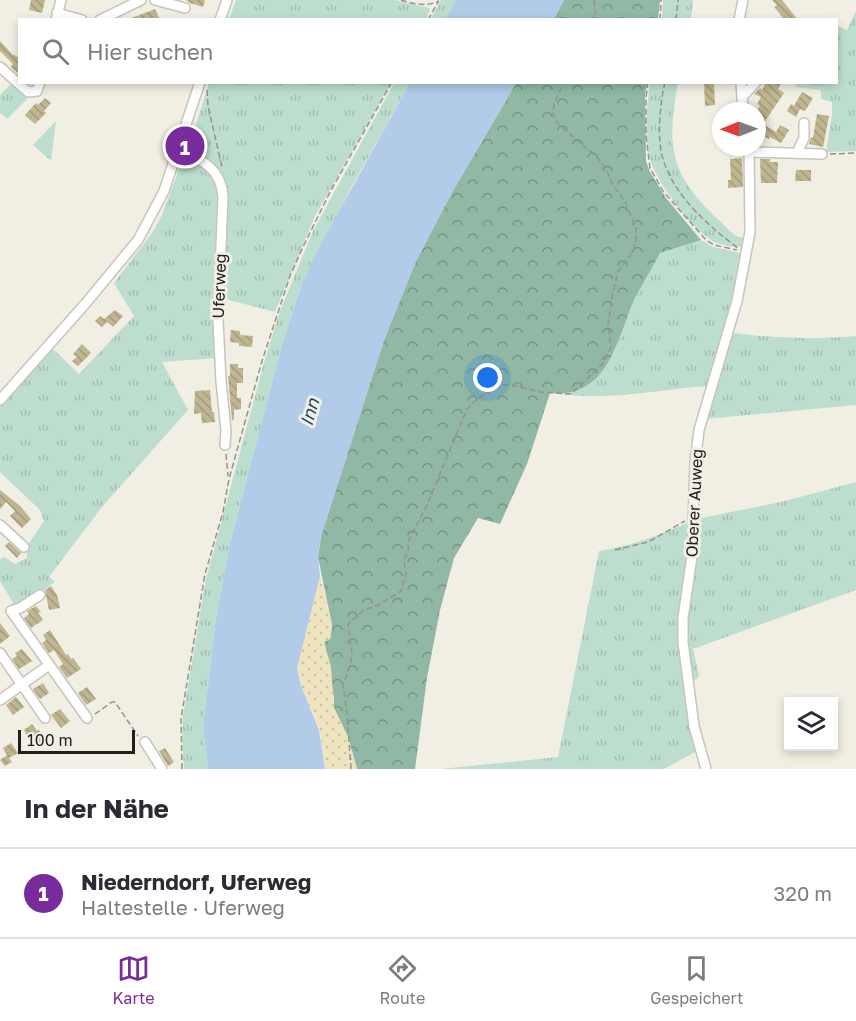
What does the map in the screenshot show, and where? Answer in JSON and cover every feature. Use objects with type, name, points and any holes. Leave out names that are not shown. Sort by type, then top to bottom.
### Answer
[{"type":"street","points":[[56,16],[60,0]]},
{"type":"street","points":[[104,18],[141,0]]},
{"type":"street","points":[[155,0],[184,8]]},
{"type":"street","points":[[221,18],[227,0]]},
{"type":"street","points":[[739,18],[743,0]]},
{"type":"street","points":[[0,67],[25,91],[35,92],[40,84]]},
{"type":"street","points":[[0,400],[138,240],[157,207],[204,84]]},
{"type":"street","points":[[741,84],[743,102]]},
{"type":"street","points":[[742,97],[754,84]]},
{"type":"street","points":[[797,153],[804,138],[804,123]]},
{"type":"street","points":[[766,150],[822,154]]},
{"type":"street","name":"Uferweg","points":[[178,151],[210,166],[221,185],[223,197],[218,321],[225,444]]},
{"type":"street","name":"Oberer Auweg","points":[[706,769],[694,726],[683,628],[692,556],[695,462],[699,430],[737,301],[750,232],[749,156]]},
{"type":"street","points":[[0,525],[24,548]]},
{"type":"street","points":[[40,595],[20,608],[10,611],[87,718]]},
{"type":"street","points":[[0,654],[45,718]]},
{"type":"street","points":[[0,700],[49,664]]},
{"type":"street","points":[[145,742],[162,769]]},
{"type":"path","points":[[401,0],[431,4],[439,0]]},
{"type":"path","points":[[427,0],[431,4]]},
{"type":"path","points":[[429,18],[439,0]]},
{"type":"path","points":[[594,0],[596,18]]},
{"type":"path","points":[[660,18],[662,0]]},
{"type":"path","points":[[676,18],[678,0]]},
{"type":"path","points":[[204,84],[223,171]]},
{"type":"path","points":[[182,769],[180,742],[183,710],[205,574],[262,361],[290,276],[330,192],[391,84]]},
{"type":"path","points":[[351,769],[343,686],[352,654],[348,624],[364,610],[379,605],[401,591],[406,573],[404,560],[409,540],[428,506],[467,409],[477,399],[501,385],[570,394],[604,362],[611,347],[608,325],[612,297],[618,272],[633,251],[636,229],[625,202],[613,185],[606,169],[597,157],[558,124],[553,114],[554,104],[563,84]]},
{"type":"path","points":[[648,84],[647,157],[655,179],[706,240],[714,245],[741,251],[716,232],[688,203],[663,162],[660,146],[665,84]]},
{"type":"path","points":[[822,154],[856,153]]},
{"type":"path","points":[[225,444],[229,479]]},
{"type":"path","points":[[615,550],[648,542],[663,535],[678,523],[694,517]]},
{"type":"path","points":[[87,718],[115,702],[141,740],[145,742]]},
{"type":"green space","points":[[236,0],[395,0],[430,10],[426,18],[229,18]]},
{"type":"green space","points":[[441,0],[456,0],[446,18],[431,18]]},
{"type":"green space","points":[[564,0],[660,0],[658,18],[554,18]]},
{"type":"green space","points":[[663,0],[693,0],[691,18],[662,18]]},
{"type":"green space","points":[[856,11],[856,151],[826,152],[832,102],[821,99],[821,90],[795,87],[796,84],[838,84],[838,26],[847,30]]},
{"type":"green space","points":[[11,84],[27,99],[7,119],[0,113],[0,95]]},
{"type":"green space","points":[[209,84],[390,84],[315,216],[275,312],[221,298],[224,189],[189,151]]},
{"type":"green space","points":[[393,84],[409,84],[352,186],[303,281],[282,345],[229,547],[215,625],[203,728],[208,769],[184,769],[183,716],[206,579],[265,359],[280,311],[313,231]]},
{"type":"green space","points":[[515,84],[647,84],[646,161],[666,198],[701,240],[660,253],[635,298],[608,363],[598,376],[586,386],[570,392],[550,393],[527,464],[500,524],[478,518],[454,558],[440,610],[427,678],[415,769],[357,769],[348,737],[334,708],[324,641],[330,639],[332,625],[318,557],[321,536],[384,340],[416,261],[451,194]]},
{"type":"green space","points":[[650,84],[678,84],[672,125],[676,159],[691,189],[703,204],[728,230],[738,237],[746,238],[742,247],[711,240],[693,224],[673,200],[656,174],[651,161],[647,143]]},
{"type":"green space","points":[[56,121],[51,161],[33,145]]},
{"type":"green space","points":[[190,158],[209,168],[220,186],[217,358],[162,362],[188,410],[102,507],[49,577],[55,582],[26,602],[15,606],[0,581],[0,559],[4,557],[15,564],[27,558],[27,546],[44,521],[40,510],[0,472],[0,405],[51,347],[79,374],[134,316],[114,283],[152,233],[162,215],[183,159]]},
{"type":"green space","points":[[701,240],[713,247],[740,253],[742,265],[710,386],[599,396],[562,394],[580,387],[604,368],[617,345],[638,293],[660,253]]},
{"type":"green space","points":[[731,333],[793,338],[856,336],[856,405],[705,419]]},
{"type":"green space","points":[[856,482],[856,590],[693,649],[699,675],[697,679],[691,680],[685,639],[696,519],[781,502]]},
{"type":"green space","points":[[692,521],[683,598],[697,751],[664,769],[441,769],[558,757],[599,551],[635,543]]},
{"type":"sand","points":[[320,576],[332,625],[330,639],[324,642],[331,667],[334,708],[348,737],[357,769],[325,769],[320,732],[299,677],[299,656]]},
{"type":"water","points":[[456,0],[564,0],[554,18],[446,18]]},
{"type":"water","name":"Inn","points":[[409,84],[515,84],[451,194],[416,261],[384,340],[321,536],[318,557],[320,576],[297,668],[301,686],[319,730],[325,769],[208,769],[203,728],[215,625],[229,547],[282,345],[303,281],[323,240]]},
{"type":"building","points":[[31,0],[45,0],[42,13],[29,10]]},
{"type":"building","points":[[186,0],[205,0],[203,7]]},
{"type":"building","points":[[772,0],[782,0],[796,18],[783,18],[774,7],[777,5]]},
{"type":"building","points":[[155,9],[159,18],[132,18]]},
{"type":"building","points":[[0,41],[18,57],[18,73],[11,67],[13,64],[0,51]]},
{"type":"building","points":[[704,84],[714,84],[715,102],[712,102],[712,105],[705,106]]},
{"type":"building","points":[[765,84],[781,84],[778,89],[784,93],[766,120],[766,102],[758,102],[761,97],[754,94],[760,88],[762,90]]},
{"type":"building","points":[[802,92],[813,98],[805,111],[800,109],[796,117],[787,111],[791,104],[794,106]]},
{"type":"building","points":[[45,98],[51,103],[44,111],[46,113],[35,124],[25,115],[36,103],[38,105]]},
{"type":"building","points":[[817,114],[829,116],[823,147],[809,144],[811,137],[813,138]]},
{"type":"building","points":[[780,125],[789,130],[781,143],[770,137],[769,139],[766,137],[766,126],[776,132]]},
{"type":"building","points":[[742,158],[743,187],[728,188],[728,180],[731,180],[730,159]]},
{"type":"building","points":[[760,159],[778,162],[777,183],[761,183]]},
{"type":"building","points":[[796,170],[811,170],[811,181],[795,181]]},
{"type":"building","points":[[115,310],[123,316],[113,327],[107,322],[102,327],[95,321],[100,316],[104,319]]},
{"type":"building","points":[[231,330],[240,331],[240,335],[253,336],[252,347],[239,346],[239,343],[230,342]]},
{"type":"building","points":[[82,344],[91,353],[78,366],[72,361],[77,357],[73,354]]},
{"type":"building","points":[[230,364],[238,364],[238,368],[243,368],[243,383],[237,383],[237,398],[241,398],[241,409],[234,410],[234,420],[232,420],[228,376],[230,376]]},
{"type":"building","points":[[210,390],[215,422],[202,423],[201,413],[194,414],[195,391]]},
{"type":"building","points":[[0,490],[20,506],[31,519],[22,528],[10,516],[15,511],[6,502],[0,509]]},
{"type":"building","points":[[9,542],[21,553],[17,558],[5,546]]},
{"type":"building","points":[[51,586],[57,595],[60,608],[49,610],[45,590]]},
{"type":"building","points":[[36,606],[43,620],[31,628],[24,618],[29,614],[27,611]]},
{"type":"building","points":[[0,623],[10,636],[0,644]]},
{"type":"building","points":[[50,630],[66,655],[73,658],[81,669],[67,678],[59,667],[63,664],[54,650],[49,653],[42,643],[46,640],[43,635]]},
{"type":"building","points":[[22,649],[32,661],[19,669],[12,659],[17,656],[15,653]]},
{"type":"building","points":[[43,683],[49,693],[40,699],[33,689]]},
{"type":"building","points":[[87,687],[96,699],[86,705],[78,693]]},
{"type":"building","points":[[16,697],[24,707],[13,715],[6,705]]},
{"type":"building","points":[[60,709],[70,721],[61,728],[51,715]]},
{"type":"building","points":[[32,724],[45,740],[33,748],[24,730]]},
{"type":"building","points":[[11,743],[18,753],[9,758],[12,762],[5,766],[0,760],[7,755],[3,748]]},
{"type":"building","points":[[165,748],[174,762],[168,766],[159,751]]},
{"type":"place","name":"Niederndorf, Uferweg","points":[[185,146]]}]
